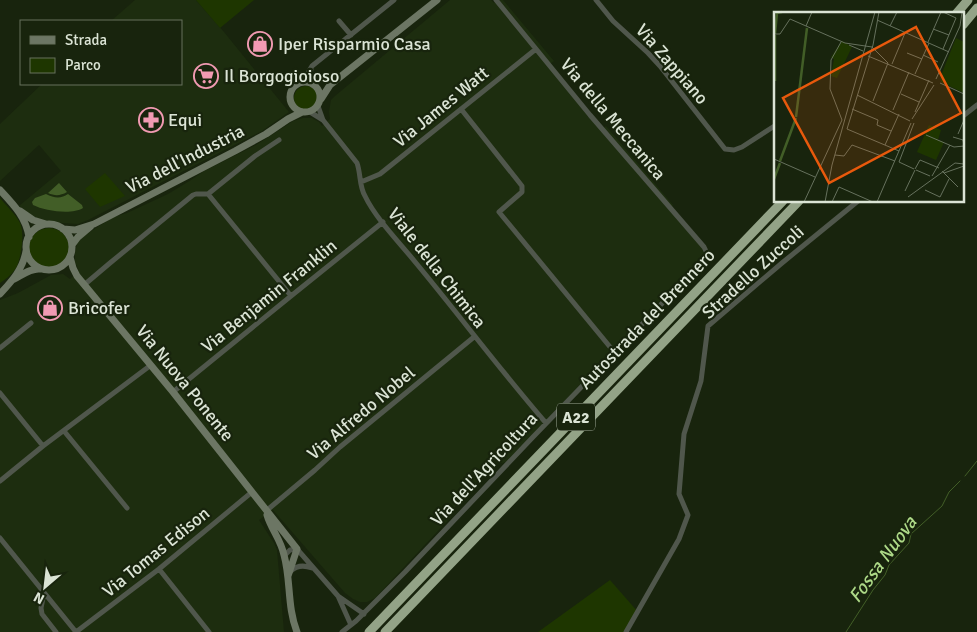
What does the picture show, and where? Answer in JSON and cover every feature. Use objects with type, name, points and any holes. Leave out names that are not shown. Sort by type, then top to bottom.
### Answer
[{"type":"highway","points":[[958,12],[968,0]]},
{"type":"highway","points":[[964,24],[977,8]]},
{"type":"highway","name":"Autostrada del Brennero","points":[[369,632],[782,202]]},
{"type":"highway","name":"Autostrada del Brennero","points":[[385,632],[798,202]]},
{"type":"street","points":[[302,83],[312,66],[394,0]]},
{"type":"street","points":[[292,105],[298,111],[306,112],[319,103],[330,85],[437,0]]},
{"type":"street","name":"Via della Meccanica","points":[[496,0],[596,122],[704,247],[707,253],[706,256]]},
{"type":"street","name":"Via Zappiano","points":[[596,0],[613,21],[660,66],[725,149],[734,150],[742,147],[774,126]]},
{"type":"street","points":[[339,21],[350,35]]},
{"type":"street","name":"Via James Watt","points":[[361,182],[380,174],[536,49]]},
{"type":"street","points":[[312,66],[310,76],[320,92],[319,103]]},
{"type":"street","points":[[288,119],[292,105],[292,91],[296,86],[302,83],[330,85]]},
{"type":"street","name":"Viale della Chimica","points":[[319,103],[323,120],[357,163],[362,190],[367,201],[474,337],[546,423]]},
{"type":"street","points":[[964,116],[977,105]]},
{"type":"street","points":[[461,109],[522,186],[522,192],[499,212],[614,353]]},
{"type":"street","name":"Viale della Chimica","points":[[306,112],[323,120]]},
{"type":"street","name":"Via dell'Industria","points":[[63,229],[75,230],[94,224],[243,147],[288,119],[306,112]]},
{"type":"street","points":[[84,285],[193,195],[208,194],[255,156],[279,140]]},
{"type":"street","points":[[0,190],[18,210],[26,224],[29,237]]},
{"type":"street","points":[[208,194],[291,296]]},
{"type":"street","name":"Stradello Zuccoli","points":[[626,632],[679,539],[688,515],[679,494],[684,434],[701,382],[708,326],[857,202]]},
{"type":"street","points":[[18,210],[33,220],[63,229],[69,236],[72,245],[70,257],[65,264],[57,269]]},
{"type":"street","name":"Via Benjamin Franklin","points":[[173,392],[382,222]]},
{"type":"street","name":"Via dell'Industria","points":[[72,245],[78,237],[94,224]]},
{"type":"street","points":[[0,294],[13,280],[23,261],[29,237],[37,228],[49,225]]},
{"type":"street","points":[[26,248],[31,261],[42,269]]},
{"type":"street","name":"Via dell'Agricoltura","points":[[342,632],[364,614],[445,531],[706,256]]},
{"type":"street","name":"Via Nuova Ponente","points":[[70,257],[73,268],[84,285],[173,392],[312,568],[338,596]]},
{"type":"street","points":[[13,280],[36,268],[65,270],[77,276]]},
{"type":"street","points":[[0,348],[31,323]]},
{"type":"street","name":"Via Alfredo Nobel","points":[[266,511],[340,447],[474,337]]},
{"type":"street","points":[[0,481],[43,446],[151,365]]},
{"type":"street","points":[[0,392],[43,446]]},
{"type":"street","points":[[64,431],[127,508]]},
{"type":"street","name":"Via Tomas Edison","points":[[76,632],[159,569],[252,492]]},
{"type":"street","name":"Via Nuova Ponente","points":[[266,511],[285,555],[290,608],[297,632]]},
{"type":"street","points":[[278,539],[284,532]]},
{"type":"street","points":[[0,538],[76,632]]},
{"type":"street","points":[[285,555],[290,550],[297,549],[288,576]]},
{"type":"street","points":[[288,576],[291,570],[299,566],[312,568]]},
{"type":"street","points":[[159,569],[209,632]]},
{"type":"street","points":[[44,593],[41,608],[42,614],[56,632]]},
{"type":"street","points":[[338,596],[364,614]]},
{"type":"street","points":[[338,596],[351,626]]},
{"type":"shaded area","points":[[135,0],[196,0],[289,112],[262,131],[88,220],[78,224],[42,220],[32,216],[19,206],[61,171],[39,145],[0,181],[0,124],[41,85],[182,85],[182,20],[112,20]]},
{"type":"shaded area","points":[[450,0],[491,0],[494,3],[497,0],[503,0],[554,61],[550,64],[602,129],[606,126],[673,205],[670,208],[709,254],[687,273],[506,462],[497,464],[452,510],[451,517],[375,598],[367,602],[360,602],[345,593],[273,510],[259,520],[277,550],[284,632],[0,632],[0,300],[18,293],[51,275],[63,274],[70,279],[79,271],[75,262],[77,243],[85,235],[113,217],[127,213],[168,194],[204,171],[256,145],[293,121],[312,118],[322,126],[330,119],[331,100],[335,96]]},
{"type":"shaded area","points":[[59,183],[67,192],[58,195],[48,193]]},
{"type":"shaded area","points":[[46,194],[63,197],[68,194],[82,205],[83,208],[72,211],[58,211],[33,205],[32,202],[35,198]]},
{"type":"green space","points":[[196,0],[254,0],[220,28]]},
{"type":"green space","points":[[306,86],[315,89],[318,98],[315,107],[306,110],[297,107],[294,98],[297,89]]},
{"type":"green space","points":[[105,173],[125,196],[100,207],[85,189]]},
{"type":"green space","points":[[0,198],[19,220],[22,239],[17,266],[0,283]]},
{"type":"green space","points":[[49,228],[63,234],[69,248],[63,262],[49,268],[35,262],[29,248],[35,234]]},
{"type":"green space","points":[[610,580],[638,612],[627,632],[538,632]]},
{"type":"waterway","name":"Fossa Nuova","points":[[965,476],[977,461]]},
{"type":"waterway","name":"Fossa Nuova","points":[[846,632],[885,575],[889,565],[909,543],[911,534],[942,506],[949,492],[960,481]]},
{"type":"place","name":"Iper Risparmio Casa","points":[[260,44]]},
{"type":"place","name":"Il Borgogioioso","points":[[206,76]]},
{"type":"place","name":"Equi","points":[[151,120]]},
{"type":"place","name":"Bricofer","points":[[50,308]]}]
